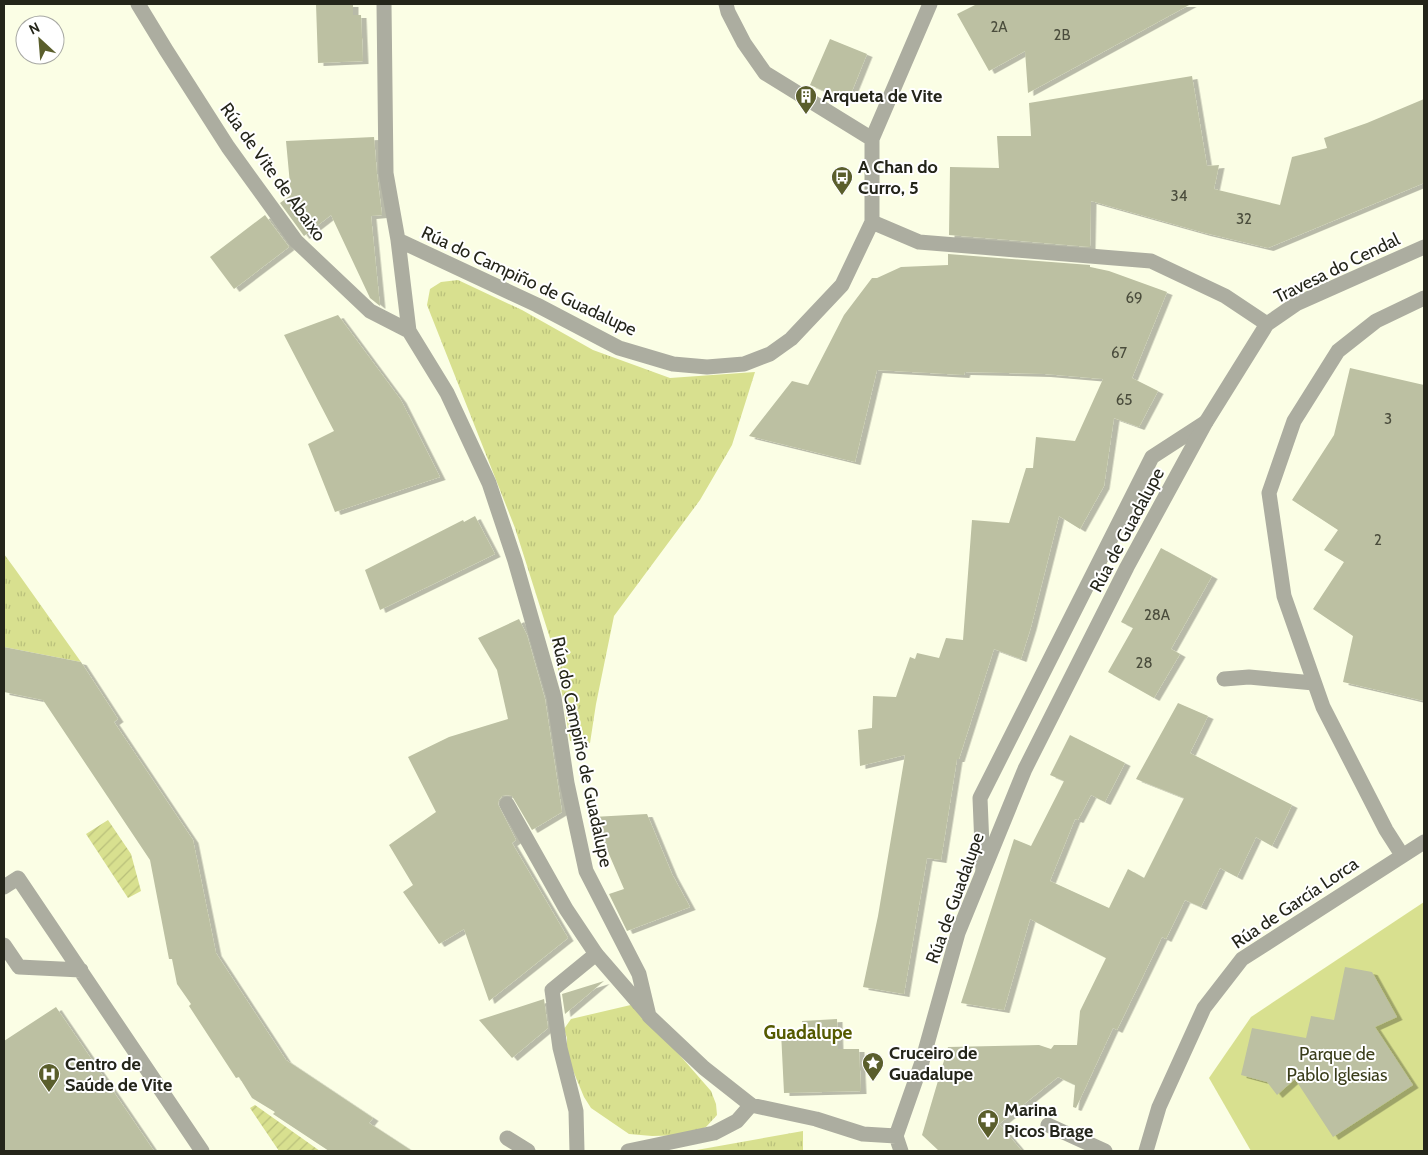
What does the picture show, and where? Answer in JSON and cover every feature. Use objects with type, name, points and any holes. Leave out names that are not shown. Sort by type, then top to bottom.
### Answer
[{"type":"street","name":"Rúa de Vite de Abaixo","points":[[138,4],[228,147],[296,242],[370,311],[409,331]]},
{"type":"street","name":"Rúa do Campiño de Guadalupe","points":[[384,4],[386,173],[398,240],[409,331],[447,393],[489,483],[515,560],[554,697],[567,783],[586,871],[639,974],[650,1016]]},
{"type":"street","points":[[726,4],[728,12],[744,43],[765,73],[872,139]]},
{"type":"street","points":[[930,4],[872,139],[872,222],[919,242],[1151,261],[1225,296],[1268,324]]},
{"type":"street","name":"Rúa do Campiño de Guadalupe","points":[[398,240],[537,305],[619,348],[673,364],[707,367],[744,364],[770,354],[791,339],[842,285],[872,222]]},
{"type":"street","name":"Travesa do Cendal","points":[[1268,324],[1296,304],[1424,247]]},
{"type":"street","points":[[1402,855],[1386,830],[1323,707],[1314,683],[1284,596],[1269,493],[1294,421],[1338,351],[1376,321],[1424,298]]},
{"type":"street","name":"Rúa de Guadalupe","points":[[896,1136],[922,1062],[958,934],[1025,770],[1127,567],[1206,422],[1268,324]]},
{"type":"street","points":[[983,871],[980,798],[984,789],[1152,457],[1206,422]]},
{"type":"street","points":[[1224,679],[1249,677],[1314,683]]},
{"type":"street","points":[[507,804],[566,910],[596,954],[650,1016],[704,1068],[751,1105],[816,1119],[863,1134],[896,1136],[901,1151]]},
{"type":"street","name":"Rúa de García Lorca","points":[[1146,1151],[1159,1107],[1204,1008],[1242,958],[1424,842]]},
{"type":"street","points":[[4,887],[18,878],[202,1151]]},
{"type":"street","points":[[4,945],[19,967],[81,970]]},
{"type":"street","points":[[577,1151],[576,1111],[560,1048],[552,990],[596,954]]},
{"type":"street","points":[[628,1151],[714,1133],[738,1121],[751,1105]]},
{"type":"street","points":[[1048,1125],[1105,1151]]},
{"type":"street","points":[[507,1138],[528,1151]]},
{"type":"green space","points":[[458,280],[522,310],[593,350],[670,378],[755,372],[732,445],[700,500],[614,616],[590,743],[570,741],[556,657],[515,528],[427,305],[430,289],[441,282]]},
{"type":"green space","points":[[4,554],[15,569],[81,662],[4,647]]},
{"type":"green space","points":[[108,820],[131,854],[141,891],[128,898],[86,834]]},
{"type":"green space","name":"Parque de Pablo Iglesias","points":[[1424,902],[1424,1151],[1251,1151],[1209,1078],[1251,1017]]},
{"type":"green space","points":[[635,1004],[711,1091],[716,1104],[717,1115],[706,1127],[688,1135],[652,1136],[629,1134],[591,1108],[584,1097],[567,1056],[567,1038],[564,1029],[571,1019]]},
{"type":"green space","points":[[255,1105],[320,1151],[279,1151],[250,1108]]},
{"type":"green space","points":[[803,1131],[803,1151],[691,1151]]},
{"type":"building","points":[[316,4],[353,4],[353,15],[361,15],[363,61],[318,63]]},
{"type":"building","points":[[977,4],[1191,4],[1028,93],[1025,51],[989,71],[957,14]]},
{"type":"building","points":[[830,39],[867,54],[848,101],[810,85]]},
{"type":"building","points":[[1192,76],[1207,166],[1219,165],[1214,189],[1280,205],[1292,157],[1327,148],[1324,138],[1367,123],[1424,99],[1424,183],[1268,248],[1205,233],[1091,201],[1090,247],[949,235],[950,167],[999,168],[997,136],[1031,136],[1029,103]]},
{"type":"building","points":[[374,137],[382,215],[371,216],[380,306],[370,298],[331,215],[304,236],[280,203],[291,195],[286,141]]},
{"type":"building","points":[[265,215],[289,247],[234,289],[210,257]]},
{"type":"building","points":[[948,254],[1090,265],[1090,267],[1109,271],[1167,292],[1132,378],[1158,391],[1139,427],[1114,418],[1104,486],[1080,529],[1059,516],[1021,659],[994,649],[959,759],[957,759],[941,860],[927,858],[904,994],[863,987],[878,916],[905,755],[860,766],[858,730],[872,728],[873,696],[896,697],[910,657],[915,659],[917,653],[939,658],[946,638],[963,640],[972,520],[1009,523],[1026,468],[1033,468],[1036,437],[1075,441],[1103,379],[1045,374],[965,372],[964,375],[877,370],[855,462],[749,436],[792,381],[808,385],[844,315],[872,278],[877,278],[901,267],[948,265]]},
{"type":"building","points":[[338,315],[401,400],[440,477],[335,512],[308,444],[334,431],[284,335]]},
{"type":"building","points":[[1350,368],[1424,385],[1424,701],[1343,682],[1353,636],[1313,609],[1344,562],[1324,550],[1338,530],[1292,500],[1334,435]]},
{"type":"building","points":[[475,516],[495,554],[380,610],[365,570],[463,520],[464,522]]},
{"type":"building","points":[[1161,548],[1212,576],[1171,649],[1180,654],[1154,698],[1108,672],[1133,628],[1121,622]]},
{"type":"building","points":[[519,619],[527,635],[545,699],[562,812],[532,830],[512,796],[502,796],[498,804],[516,840],[512,843],[568,938],[489,1001],[464,929],[439,944],[403,892],[413,885],[389,845],[436,812],[408,757],[449,737],[508,719],[497,670],[478,638]]},
{"type":"building","points":[[4,647],[81,662],[118,719],[114,722],[193,840],[216,953],[286,1060],[373,1118],[369,1123],[412,1151],[329,1151],[273,1114],[275,1112],[252,1098],[239,1077],[236,1078],[189,1006],[191,1004],[177,984],[172,959],[169,959],[150,860],[43,700],[4,692]]},
{"type":"building","points":[[1178,703],[1208,716],[1190,753],[1292,805],[1272,846],[1256,837],[1237,877],[1220,868],[1201,907],[1185,900],[1166,939],[1162,937],[1117,1030],[1113,1028],[1076,1108],[1073,1107],[1075,1085],[1058,1077],[999,1124],[1022,1151],[939,1151],[922,1135],[948,1047],[1039,1045],[1051,1049],[1054,1045],[1077,1045],[1080,1011],[1106,958],[1030,919],[1004,1010],[961,1003],[1014,839],[1031,846],[1064,781],[1050,775],[1070,735],[1125,763],[1105,802],[1091,795],[1078,820],[1075,819],[1050,881],[1109,908],[1128,869],[1144,878],[1184,798],[1136,779]]},
{"type":"building","points":[[647,814],[672,874],[690,907],[627,931],[609,894],[624,889],[593,817]]},
{"type":"building","points":[[1345,967],[1372,972],[1397,1017],[1375,1027],[1413,1085],[1333,1137],[1295,1079],[1277,1095],[1267,1082],[1241,1075],[1252,1028],[1306,1038],[1311,1016],[1334,1020]]},
{"type":"building","points":[[604,981],[565,1014],[562,994]]},
{"type":"building","points":[[544,999],[548,1028],[512,1058],[479,1020]]},
{"type":"building","name":"Centro de Saúde de Vite","points":[[56,1007],[154,1151],[4,1151],[4,1041]]},
{"type":"building","points":[[837,1019],[838,1049],[859,1049],[861,1091],[784,1093],[781,1032],[804,1032],[802,1021]]},
{"type":"place","name":"Arqueta de Vite","points":[[806,115]]},
{"type":"place","name":"A Chan do Curro, 5","points":[[842,196]]},
{"type":"place","name":"Cruceiro de Guadalupe","points":[[873,1082]]},
{"type":"place","name":"Centro de Saúde de Vite","points":[[49,1093]]},
{"type":"place","name":"Marina Picos Brage","points":[[988,1139]]},
{"type":"district","name":"Guadalupe","points":[[808,1032]]}]
